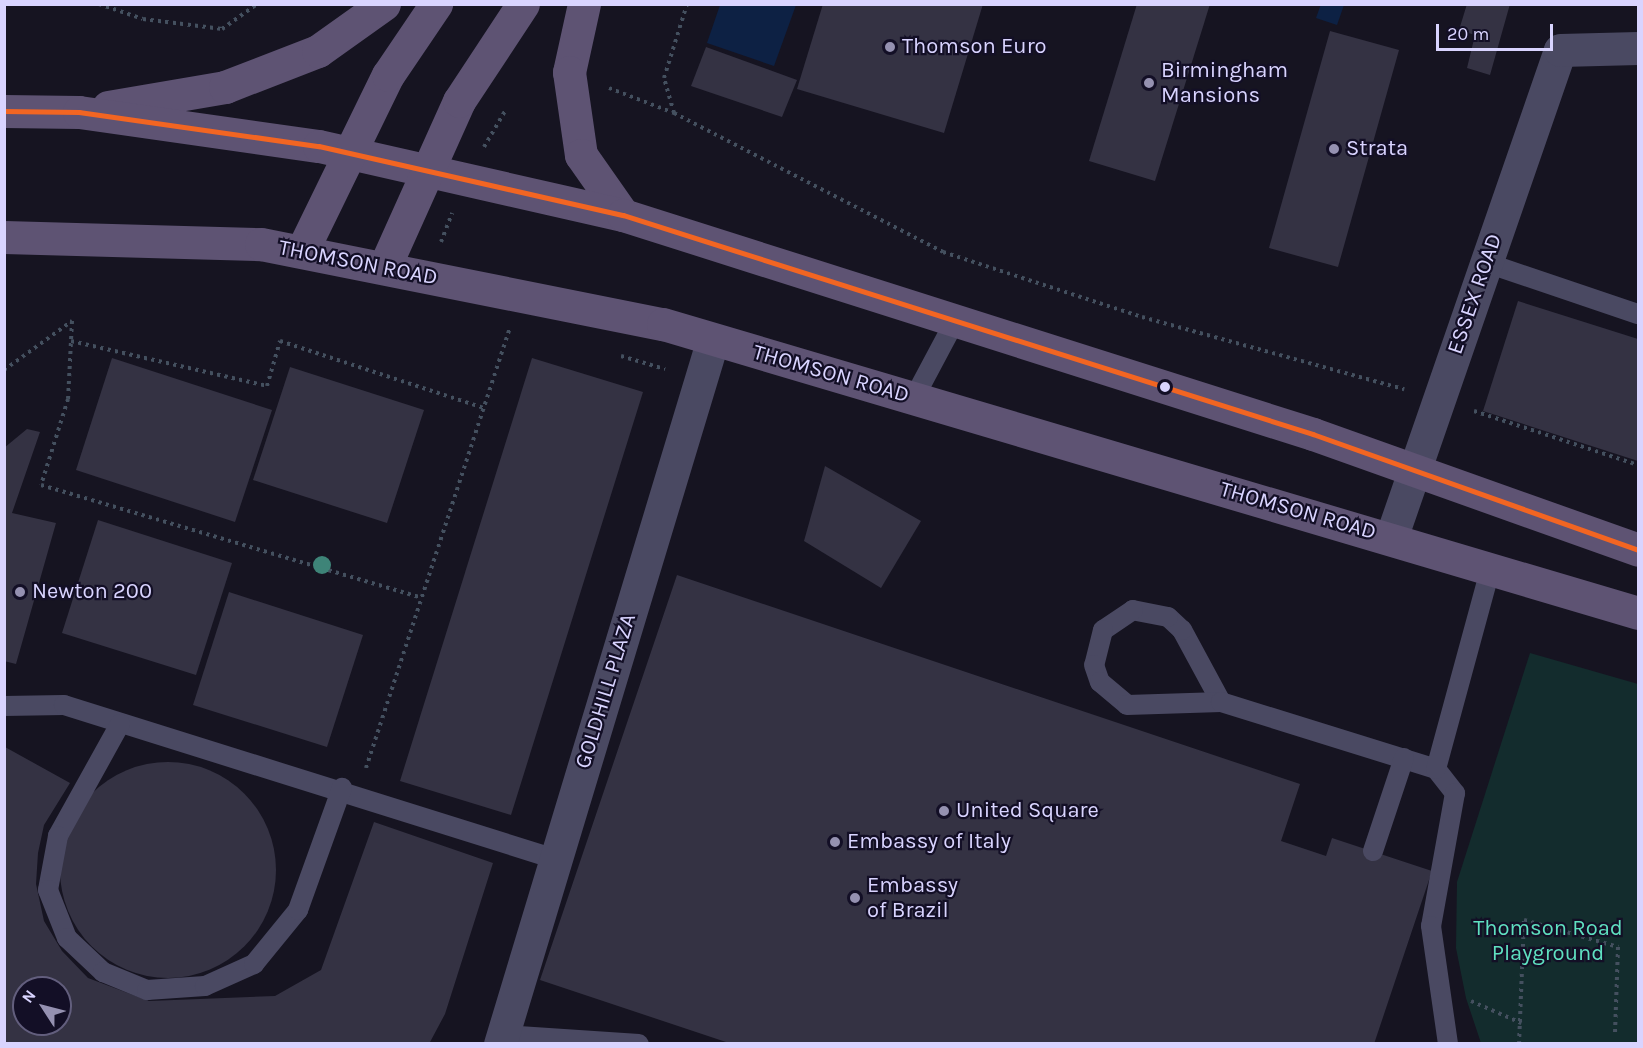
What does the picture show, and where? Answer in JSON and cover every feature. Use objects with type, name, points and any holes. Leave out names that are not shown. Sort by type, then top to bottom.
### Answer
[{"type":"main road","points":[[80,112],[225,87],[318,51],[384,4]]},
{"type":"main road","points":[[302,251],[388,75],[436,4]]},
{"type":"main road","points":[[384,268],[426,170],[459,101],[523,4]]},
{"type":"main road","points":[[584,4],[569,72],[581,156],[623,215]]},
{"type":"main road","points":[[4,111],[80,112],[351,151],[623,215],[1313,434],[1414,473],[1638,550]]},
{"type":"main road","name":"THOMSON ROAD","points":[[4,237],[197,240],[302,251],[713,339],[1491,567],[1638,613]]},
{"type":"street","name":"ESSEX ROAD","points":[[1391,538],[1560,50],[1638,48]]},
{"type":"street","name":"GOLDHILL PLAZA","points":[[502,1039],[713,339]]},
{"type":"lane","points":[[1487,263],[1638,314]]},
{"type":"lane","points":[[914,398],[955,321]]},
{"type":"lane","points":[[1436,769],[1491,567]]},
{"type":"lane","points":[[1221,702],[1182,630],[1168,617],[1133,610],[1103,630],[1094,665],[1112,696],[1145,707],[1221,702],[1436,769],[1455,794],[1431,926],[1448,1044]]},
{"type":"lane","points":[[4,706],[63,705],[350,791],[555,859]]},
{"type":"lane","points":[[120,723],[58,836],[48,890],[67,938],[103,972],[147,990],[205,986],[254,964],[298,910],[350,791]]},
{"type":"lane","points":[[1373,851],[1404,758]]},
{"type":"lane","points":[[502,1039],[639,1044]]},
{"type":"path","points":[[99,4],[143,19],[222,29],[257,4]]},
{"type":"path","points":[[674,113],[664,78],[687,4]]},
{"type":"path","points":[[569,72],[674,113],[943,252],[1142,317],[1439,400],[1638,465]]},
{"type":"path","points":[[4,370],[72,321],[68,399],[41,485],[422,598]]},
{"type":"path","points":[[350,791],[422,598],[511,324]]},
{"type":"path","points":[[71,341],[267,386],[280,340],[484,408]]},
{"type":"path","points":[[1519,1044],[1524,920],[1618,947],[1615,1032]]},
{"type":"path","points":[[1438,986],[1521,1023]]},
{"type":"green space","name":"Thomson Road Playground","points":[[1530,653],[1638,684],[1638,1043],[1481,1043],[1466,998],[1456,948],[1457,882]]},
{"type":"water","points":[[1321,4],[1344,5],[1337,25],[1316,18]]},
{"type":"water","points":[[720,5],[796,5],[774,66],[707,43]]},
{"type":"building","name":"Thomson Euro","points":[[823,4],[983,4],[944,133],[797,89]]},
{"type":"building","name":"Birmingham Mansions","points":[[1137,4],[1210,4],[1155,181],[1089,161]]},
{"type":"building","points":[[1467,4],[1510,4],[1490,75],[1467,68],[1475,35],[1459,30]]},
{"type":"building","name":"Strata","points":[[1330,31],[1399,50],[1338,267],[1269,248]]},
{"type":"building","points":[[706,47],[797,80],[782,117],[691,86]]},
{"type":"building","points":[[1518,301],[1638,339],[1638,461],[1483,411]]},
{"type":"building","points":[[112,358],[272,410],[235,522],[76,470]]},
{"type":"building","points":[[532,358],[643,392],[511,815],[400,781]]},
{"type":"building","points":[[290,367],[424,410],[387,523],[253,480]]},
{"type":"building","name":"Newton 200","points":[[27,429],[40,432],[12,513],[56,523],[16,664],[4,661],[4,448]]},
{"type":"building","points":[[825,466],[921,521],[881,588],[804,541]]},
{"type":"building","points":[[98,520],[232,563],[196,675],[62,633]]},
{"type":"building","name":"United Square","points":[[677,575],[1300,784],[1281,841],[1326,856],[1332,838],[1432,871],[1374,1044],[732,1044],[540,980]]},
{"type":"building","points":[[229,592],[363,635],[327,747],[193,705]]},
{"type":"building","points":[[5,747],[70,783],[44,825],[38,853],[36,884],[44,921],[62,951],[88,978],[149,1001],[275,996],[321,970],[374,822],[493,863],[445,1014],[429,1044],[5,1044]]},
{"type":"building","points":[[168,762],[189,764],[209,770],[228,780],[244,794],[258,810],[268,829],[274,849],[276,870],[274,891],[268,911],[258,930],[244,946],[228,960],[209,970],[189,976],[168,978],[147,976],[127,970],[108,960],[92,946],[78,930],[68,911],[62,891],[60,870],[62,849],[68,829],[78,810],[92,794],[108,780],[127,770],[147,764]]},
{"type":"transit line","points":[[4,111],[79,112],[319,146],[623,215],[1313,434],[1638,550]]},
{"type":"place","name":"Thomson Euro","points":[[890,47]]},
{"type":"place","name":"Birmingham Mansions","points":[[1149,83]]},
{"type":"place","name":"Strata","points":[[1334,149]]},
{"type":"place","name":"Newton 200","points":[[20,592]]},
{"type":"place","name":"United Square","points":[[944,811]]},
{"type":"place","name":"Embassy of Italy","points":[[835,842]]},
{"type":"place","name":"Embassy of Brazil","points":[[855,898]]}]
